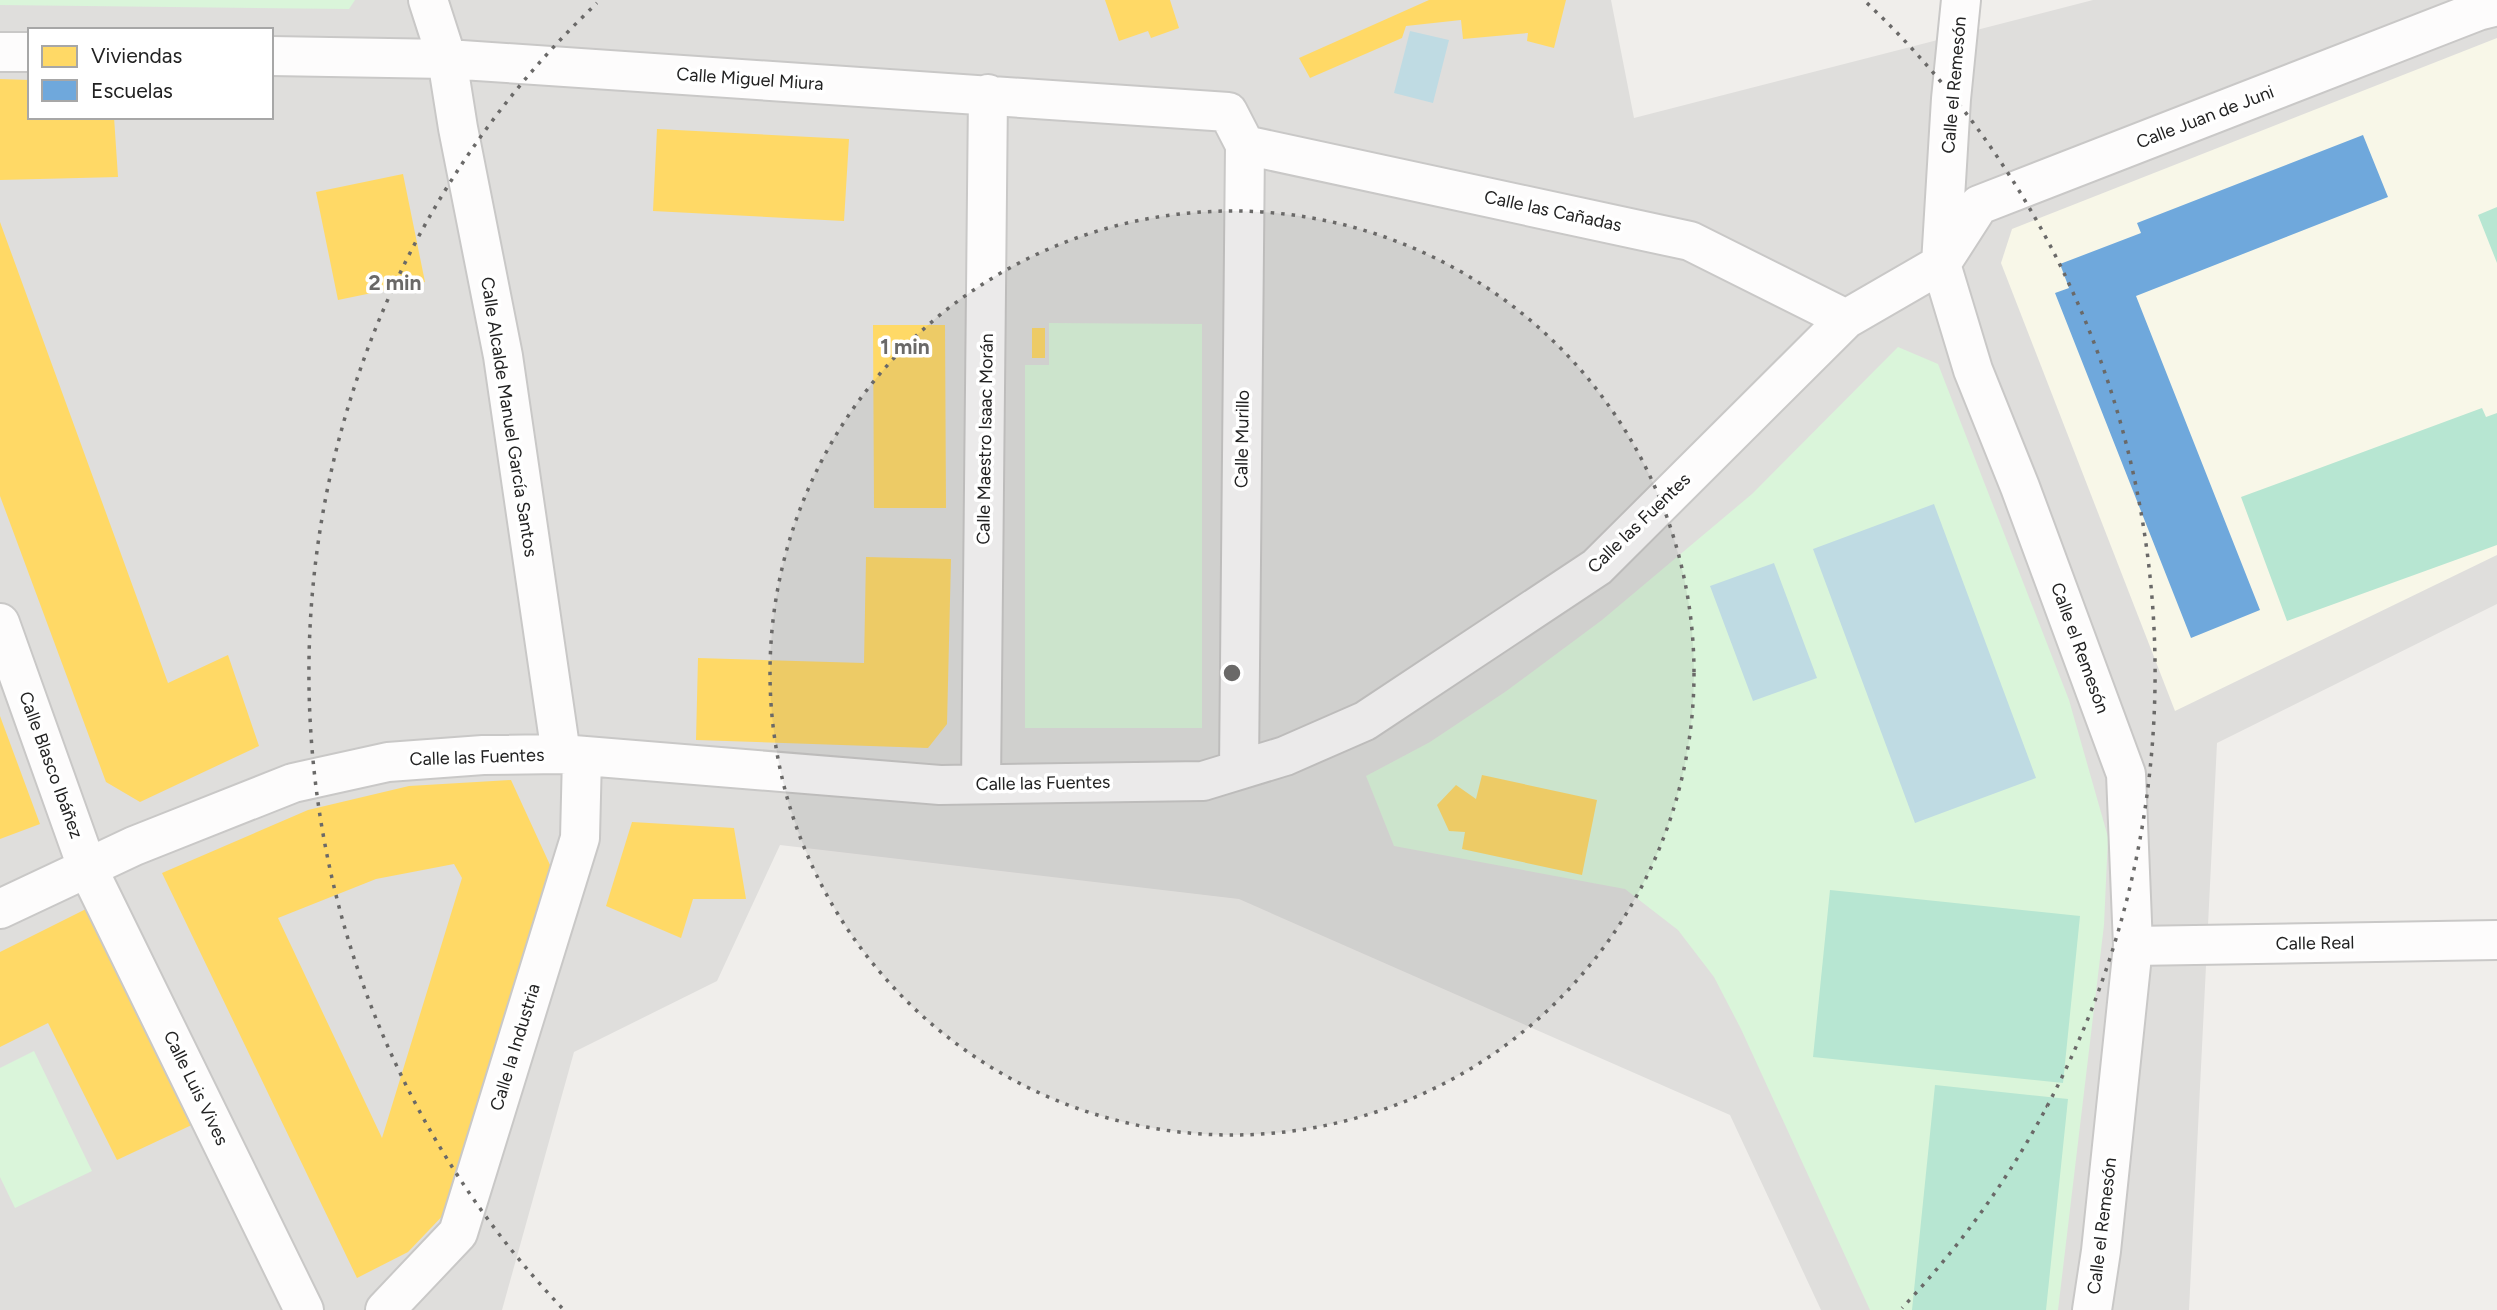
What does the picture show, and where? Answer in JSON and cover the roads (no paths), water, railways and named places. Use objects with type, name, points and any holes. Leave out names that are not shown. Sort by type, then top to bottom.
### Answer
[{"type":"street","name":"Calle Alcalde Manuel García Santos","points":[[428,0],[446,59],[503,356],[571,755]]},
{"type":"street","name":"Calle el Remesón","points":[[1961,0],[1951,99],[1941,264],[1973,370],[2020,487],[2126,774],[2133,946],[2103,1237],[2092,1310]]},
{"type":"street","name":"Calle Juan de Juni","points":[[1941,264],[1979,205],[2477,11],[2497,6]]},
{"type":"street","points":[[0,52],[28,52]]},
{"type":"street","name":"Calle Miguel Miura","points":[[273,56],[446,59],[988,94],[1237,128]]},
{"type":"street","name":"Calle Maestro Isaac Morán","points":[[981,784],[988,94]]},
{"type":"street","name":"Calle las Cañadas","points":[[1237,128],[1690,241],[1846,319]]},
{"type":"street","name":"Calle Murillo","points":[[1237,128],[1239,770]]},
{"type":"street","name":"Calle las Fuentes","points":[[0,909],[87,867],[293,783],[388,762],[482,755],[571,755],[940,785],[1203,781],[1285,756],[1365,721],[1597,567],[1846,319],[1941,264]]},
{"type":"street","name":"Calle Blasco Ibáñez","points":[[0,623],[87,867]]},
{"type":"street","name":"Calle la Industria","points":[[385,1310],[458,1233],[580,838],[571,755]]},
{"type":"street","name":"Calle Luis Vives","points":[[87,867],[304,1310]]},
{"type":"street","name":"Calle Real","points":[[2133,946],[2497,940]]},
{"type":"water","points":[[1410,31],[1449,40],[1433,103],[1394,93]]},
{"type":"water","points":[[1934,504],[2036,778],[1915,823],[1813,549]]},
{"type":"water","points":[[1774,563],[1817,678],[1753,701],[1710,586]]}]
